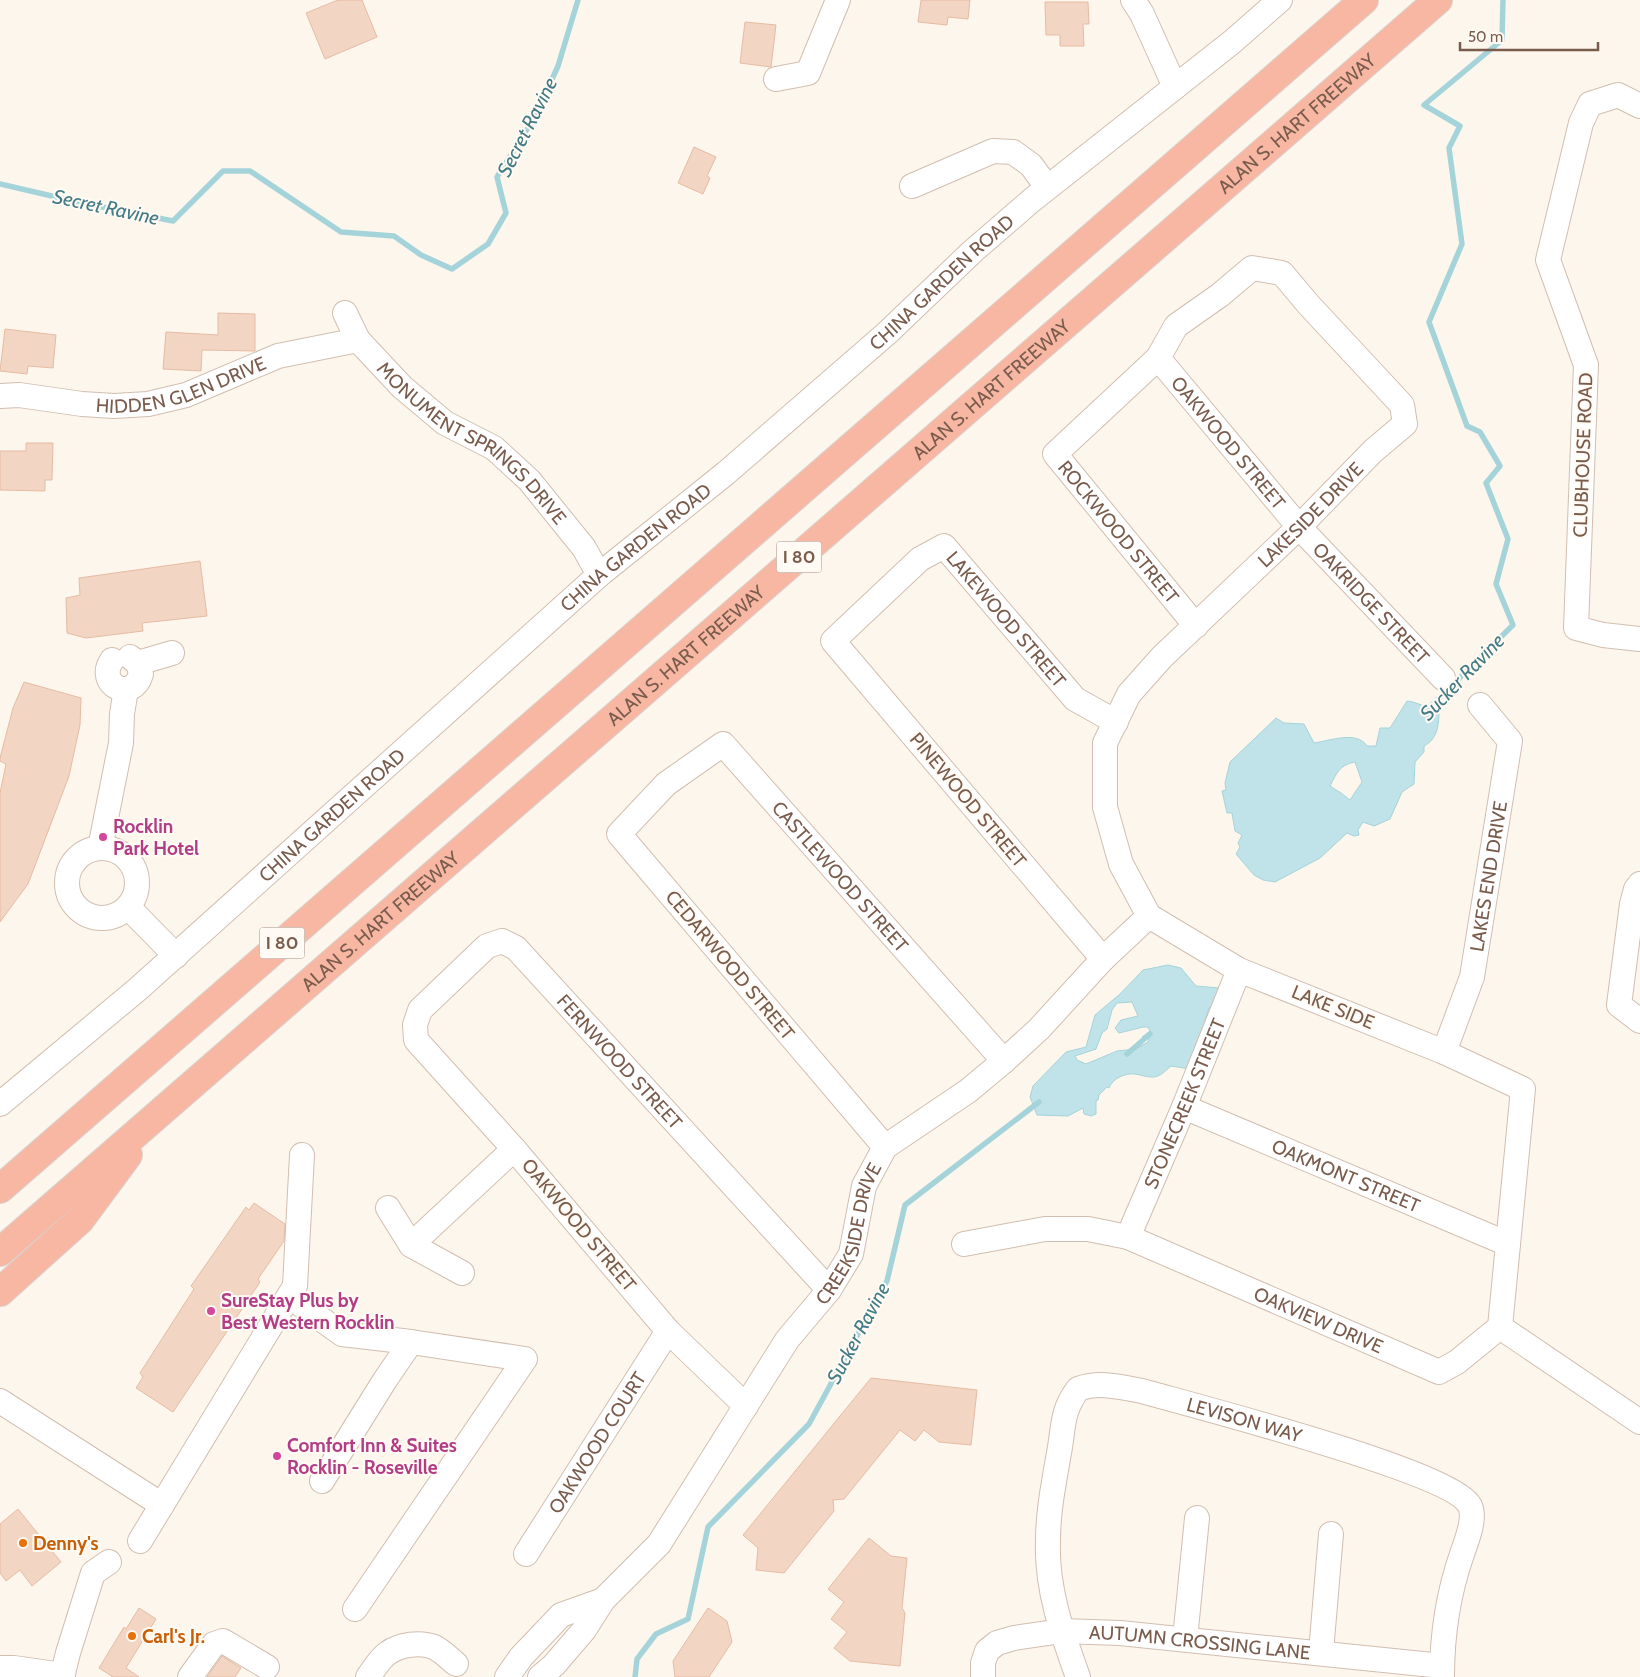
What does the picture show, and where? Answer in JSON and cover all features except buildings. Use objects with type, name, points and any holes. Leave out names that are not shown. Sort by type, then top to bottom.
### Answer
[{"type":"highway","name":"I 80","points":[[0,1189],[1364,0]]},
{"type":"highway","name":"ALAN S. HART FREEWAY","points":[[0,1252],[1438,0]]},
{"type":"highway","points":[[0,1292],[80,1220],[159,1114]]},
{"type":"highway","points":[[0,1179],[64,1133]]},
{"type":"street","points":[[776,79],[808,73],[838,0]]},
{"type":"street","points":[[1133,0],[1142,14],[1175,87]]},
{"type":"street","name":"CHINA GARDEN ROAD","points":[[0,1104],[176,956],[599,575],[741,460],[886,334],[973,251],[1047,187],[1232,42],[1280,0]]},
{"type":"street","name":"CLUBHOUSE ROAD","points":[[1640,106],[1618,95],[1590,104],[1581,123],[1548,260],[1586,365],[1576,628],[1603,635],[1640,639]]},
{"type":"street","points":[[912,186],[993,151],[1013,152],[1031,166],[1047,187]]},
{"type":"street","name":"LAKESIDE DRIVE","points":[[1149,916],[1121,864],[1104,807],[1105,744],[1129,694],[1162,657],[1299,527],[1373,451],[1405,424],[1402,405],[1308,304],[1282,273],[1252,268],[1220,295],[1176,326],[1158,358]]},
{"type":"street","name":"MONUMENT SPRINGS DRIVE","points":[[345,313],[358,340],[402,387],[445,423],[494,448],[529,480],[584,548],[599,575]]},
{"type":"street","name":"HIDDEN GLEN DRIVE","points":[[0,396],[19,395],[82,404],[114,406],[148,404],[186,395],[278,356],[358,340]]},
{"type":"street","name":"OAKWOOD STREET","points":[[1158,358],[1299,527]]},
{"type":"street","name":"ROCKWOOD STREET","points":[[1158,358],[1055,454],[1196,626]]},
{"type":"street","name":"OAKRIDGE STREET","points":[[1299,527],[1444,678]]},
{"type":"street","name":"LAKEWOOD STREET","points":[[833,641],[920,559],[944,546],[1075,699],[1116,722]]},
{"type":"street","name":"PINEWOOD STREET","points":[[833,641],[1103,959]]},
{"type":"street","points":[[100,848],[121,743],[122,714],[126,689],[116,687],[109,679],[108,669],[127,660],[172,653]]},
{"type":"street","name":"LAKES END DRIVE","points":[[1444,1052],[1472,977],[1510,740],[1480,705]]},
{"type":"street","name":"CASTLEWOOD STREET","points":[[666,784],[724,744],[1004,1061]]},
{"type":"street","name":"CEDARWOOD STREET","points":[[666,784],[619,834],[885,1148]]},
{"type":"street","points":[[100,848],[114,850],[126,857],[134,868],[137,882],[135,895],[128,907],[116,915],[103,918],[90,916],[78,908],[70,898],[67,884],[69,871],[76,859],[87,851],[100,848]]},
{"type":"street","points":[[1640,884],[1636,889],[1632,904],[1619,1005],[1640,1021]]},
{"type":"street","points":[[128,907],[176,956]]},
{"type":"street","name":"CREEKSIDE DRIVE","points":[[540,1677],[554,1665],[584,1630],[604,1600],[659,1544],[787,1340],[829,1290],[851,1254],[864,1186],[885,1148],[968,1091],[1004,1061],[1039,1029],[1103,959],[1149,916]]},
{"type":"street","name":"LAKE SIDE","points":[[1149,916],[1239,970],[1444,1052],[1523,1089],[1508,1244]]},
{"type":"street","name":"FERNWOOD STREET","points":[[416,1040],[415,1025],[420,1010],[487,946],[502,941],[516,948],[829,1290]]},
{"type":"street","name":"STONECREEK STREET","points":[[1128,1236],[1184,1107],[1239,970]]},
{"type":"street","name":"OAKWOOD STREET","points":[[416,1040],[514,1149],[668,1331],[746,1406]]},
{"type":"street","name":"OAKMONT STREET","points":[[1184,1107],[1508,1244]]},
{"type":"street","points":[[412,1245],[514,1149]]},
{"type":"street","points":[[140,1541],[295,1286],[302,1155]]},
{"type":"street","points":[[388,1208],[412,1245],[462,1273]]},
{"type":"street","points":[[964,1244],[1045,1229],[1088,1229],[1128,1236]]},
{"type":"street","name":"OAKVIEW DRIVE","points":[[1128,1236],[1439,1372],[1457,1362],[1500,1327]]},
{"type":"street","points":[[1508,1244],[1500,1327],[1640,1422]]},
{"type":"street","points":[[289,1296],[342,1334],[524,1359],[355,1609]]},
{"type":"street","name":"OAKWOOD COURT","points":[[526,1554],[668,1331]]},
{"type":"street","points":[[322,1481],[411,1342]]},
{"type":"street","name":"LEVISON WAY","points":[[1062,1631],[1055,1607],[1048,1542],[1050,1501],[1064,1414],[1078,1389],[1091,1385],[1109,1385],[1142,1391],[1351,1450],[1419,1476],[1461,1498],[1470,1506],[1471,1520],[1469,1536],[1451,1588],[1445,1620],[1442,1671]]},
{"type":"street","points":[[0,1401],[162,1505]]},
{"type":"street","points":[[1185,1639],[1197,1518]]},
{"type":"street","points":[[1321,1652],[1331,1534]]},
{"type":"street","points":[[0,1668],[14,1668],[63,1676],[93,1573],[109,1562]]},
{"type":"street","name":"CREEKSIDE DRIVE","points":[[507,1677],[521,1657],[561,1614],[604,1600]]},
{"type":"street","points":[[1062,1631],[1078,1677]]},
{"type":"street","name":"AUTUMN CROSSING LANE","points":[[983,1677],[983,1663],[987,1651],[997,1643],[1014,1638],[1062,1631],[1120,1633],[1321,1652],[1442,1671]]},
{"type":"street","points":[[190,1677],[214,1644],[222,1641],[268,1666]]},
{"type":"street","points":[[368,1677],[376,1664],[388,1652],[402,1646],[422,1644],[434,1647],[456,1664]]},
{"type":"water","points":[[1407,701],[1439,710],[1438,726],[1435,735],[1424,746],[1424,752],[1415,762],[1414,784],[1402,792],[1390,819],[1374,826],[1363,822],[1358,830],[1359,835],[1354,836],[1347,833],[1320,858],[1275,882],[1263,880],[1254,875],[1236,854],[1240,847],[1238,843],[1242,835],[1235,831],[1232,813],[1227,813],[1222,791],[1226,790],[1225,783],[1230,762],[1276,718],[1284,723],[1304,724],[1314,743],[1350,737],[1357,738],[1367,746],[1376,746],[1380,728],[1390,728]],"holes":[[[1355,762],[1362,782],[1350,800],[1330,786],[1342,767]]]},
{"type":"water","points":[[1168,965],[1181,968],[1196,986],[1219,988],[1217,1002],[1209,1008],[1190,1069],[1171,1066],[1155,1077],[1135,1074],[1123,1075],[1113,1081],[1109,1088],[1107,1087],[1099,1095],[1096,1101],[1096,1114],[1091,1116],[1084,1114],[1083,1108],[1068,1116],[1037,1115],[1030,1097],[1033,1086],[1066,1052],[1086,1047],[1095,1015],[1120,994],[1143,970]],"holes":[[[1132,1002],[1138,1016],[1121,1020],[1115,1028],[1119,1033],[1148,1027],[1150,1031],[1142,1037],[1149,1038],[1148,1042],[1136,1049],[1117,1051],[1086,1064],[1077,1060],[1075,1056],[1096,1049],[1102,1033],[1107,1029],[1112,1010],[1117,1003]]]},
{"type":"waterway","name":"Secret Ravine","points":[[0,184],[173,221],[223,171],[250,171],[341,232],[394,236],[421,255],[452,269],[488,244],[506,213],[497,177],[536,115],[558,66],[578,0]]},
{"type":"waterway","name":"Sucker Ravine","points":[[1424,713],[1513,625],[1496,584],[1508,539],[1486,483],[1500,466],[1480,432],[1467,426],[1429,322],[1462,244],[1449,148],[1460,126],[1424,105],[1502,40],[1503,0]]},
{"type":"waterway","name":"Sucker Ravine","points":[[1127,1054],[1150,1034]]},
{"type":"waterway","name":"Sucker Ravine","points":[[635,1677],[637,1659],[656,1634],[688,1619],[708,1527],[809,1424],[887,1281],[905,1205],[1039,1102]]},
{"type":"place","name":"Rocklin Park Hotel","points":[[103,837]]},
{"type":"place","name":"SureStay Plus by Best Western Rocklin","points":[[211,1311]]},
{"type":"place","name":"Comfort Inn & Suites Rocklin - Roseville","points":[[277,1456]]},
{"type":"place","name":"Denny's","points":[[23,1543]]},
{"type":"place","name":"Carl's Jr.","points":[[132,1636]]}]
